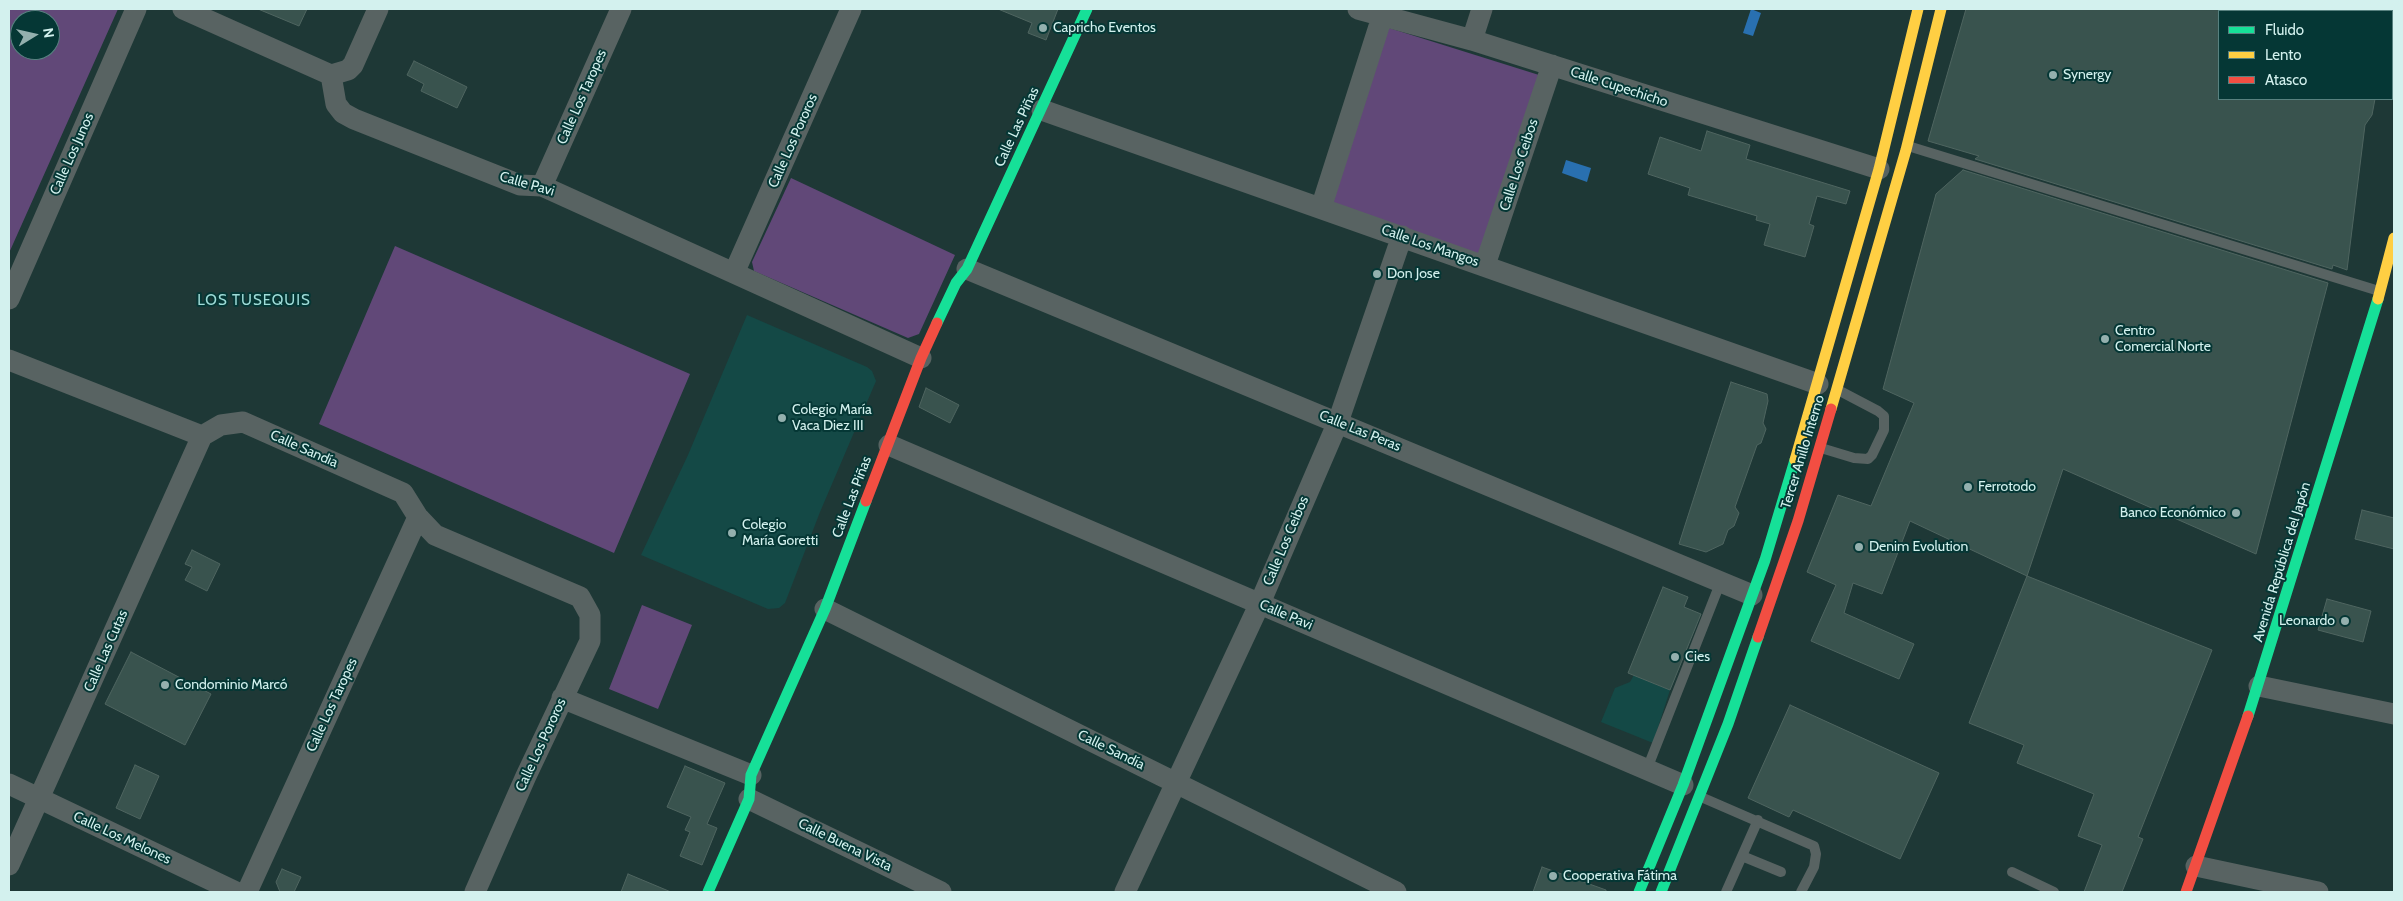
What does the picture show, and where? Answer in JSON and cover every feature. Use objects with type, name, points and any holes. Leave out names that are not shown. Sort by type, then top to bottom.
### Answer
[{"type":"main road","name":"Calle Las Piñas","points":[[708,892],[749,799],[751,775],[825,609],[921,358],[956,283],[968,269],[1087,9]]},
{"type":"main road","name":"Tercer Anillo Interno","points":[[1662,890],[1700,796],[1768,611],[1820,447],[1828,387],[1918,9]]},
{"type":"main road","name":"Tercer Anillo Interno","points":[[1639,892],[1683,785],[1828,387],[1907,146],[1940,9]]},
{"type":"main road","name":"Avenida República del Japón","points":[[2186,892],[2259,686],[2393,245]]},
{"type":"street","name":"Calle Los Junos","points":[[9,298],[136,9]]},
{"type":"street","points":[[183,9],[331,75],[348,70],[353,65],[378,9]]},
{"type":"street","name":"Calle Los Taropes","points":[[542,186],[621,9]]},
{"type":"street","name":"Calle Los Pororos","points":[[734,272],[851,9]]},
{"type":"street","name":"Calle Cupechicho","points":[[1358,9],[1472,40],[1879,168]]},
{"type":"street","points":[[1472,40],[1482,9]]},
{"type":"street","points":[[1321,208],[1382,17]]},
{"type":"street","name":"Calle Los Ceibos","points":[[1486,265],[1552,66]]},
{"type":"street","name":"Calle Pavi","points":[[331,75],[336,104],[343,113],[354,119],[520,185],[542,186],[921,358]]},
{"type":"street","name":"Calle Los Mangos","points":[[1042,110],[1828,387]]},
{"type":"street","name":"Calle Los Ceibos","points":[[1125,892],[1260,604],[1338,422],[1402,236]]},
{"type":"street","name":"Calle Las Peras","points":[[968,269],[1752,595]]},
{"type":"street","points":[[9,360],[202,436]]},
{"type":"street","name":"Calle Sandía","points":[[202,436],[221,425],[243,422],[403,493],[418,518],[435,535],[580,597]]},
{"type":"street","name":"Calle Las Cutas","points":[[9,865],[202,436]]},
{"type":"street","name":"Calle Pavi","points":[[889,445],[1683,785]]},
{"type":"street","name":"Calle Los Taropes","points":[[247,892],[418,518]]},
{"type":"street","name":"Calle Los Pororos","points":[[475,892],[562,698],[590,641],[590,615],[580,597]]},
{"type":"street","name":"Calle Sandía","points":[[825,609],[1396,892]]},
{"type":"street","points":[[2259,686],[2394,714]]},
{"type":"street","points":[[562,698],[751,775]]},
{"type":"street","name":"Calle Los Melones","points":[[9,784],[236,892]]},
{"type":"street","name":"Calle Buena Vista","points":[[749,799],[941,892]]},
{"type":"street","points":[[2196,866],[2318,892]]},
{"type":"lane","points":[[1907,146],[2380,292]]},
{"type":"lane","points":[[1820,447],[1854,458],[1868,459],[1872,455],[1884,430],[1884,416],[1871,406],[1828,387]]},
{"type":"lane","points":[[1647,769],[1722,581]]},
{"type":"lane","points":[[1700,796],[1814,846],[1816,854],[1814,867],[1802,892]]},
{"type":"lane","points":[[1726,892],[1758,820]]},
{"type":"lane","points":[[1742,856],[1781,872]]},
{"type":"lane","points":[[2012,872],[2054,892]]},
{"type":"lane","points":[[1662,890],[1676,892]]},
{"type":"shaded area","points":[[9,9],[118,9],[9,253]]},
{"type":"shaded area","points":[[1386,27],[1539,75],[1483,256],[1329,208]]},
{"type":"shaded area","points":[[791,178],[955,255],[919,334],[908,338],[754,271],[752,262]]},
{"type":"shaded area","points":[[395,246],[690,374],[614,553],[319,424]]},
{"type":"shaded area","points":[[747,315],[867,367],[872,371],[876,381],[820,512],[785,603],[779,608],[768,609],[641,555],[688,455]]},
{"type":"shaded area","points":[[642,605],[692,625],[658,709],[609,689]]},
{"type":"shaded area","points":[[1634,675],[1670,690],[1653,743],[1601,722],[1615,688],[1630,682]]},
{"type":"water","points":[[1751,9],[1761,13],[1753,36],[1743,33]]},
{"type":"water","points":[[1566,160],[1591,168],[1587,182],[1562,173]]},
{"type":"building","points":[[258,9],[307,9],[299,26]]},
{"type":"building","name":"Capricho Eventos","points":[[998,9],[1058,9],[1046,40],[1028,33],[1032,23]]},
{"type":"building","points":[[1966,9],[2219,9],[2218,100],[2375,100],[2372,115],[2365,125],[2347,270],[2333,265],[2332,269],[1975,159],[1979,156],[1928,141]]},
{"type":"building","points":[[414,61],[467,87],[457,108],[421,91],[424,84],[407,75]]},
{"type":"building","points":[[1707,131],[1750,145],[1746,159],[1850,191],[1846,204],[1817,196],[1809,224],[1814,226],[1805,257],[1764,245],[1770,224],[1756,220],[1757,216],[1688,195],[1690,188],[1648,174],[1660,137],[1701,151]]},
{"type":"building","name":"Centro Comercial Norte","points":[[1963,170],[2328,283],[2256,554],[2063,469],[2027,576],[1910,521],[1882,594],[1853,583],[1844,613],[1914,644],[1899,679],[1811,641],[1836,585],[1807,572],[1838,495],[1871,506],[1914,403],[1883,389],[1936,194]]},
{"type":"building","points":[[1731,382],[1767,394],[1768,401],[1763,423],[1766,429],[1761,443],[1757,445],[1735,507],[1739,513],[1734,526],[1728,530],[1723,544],[1706,552],[1679,544]]},
{"type":"building","points":[[926,388],[959,405],[950,423],[919,407]]},
{"type":"building","points":[[2362,510],[2394,518],[2394,549],[2355,539]]},
{"type":"building","points":[[192,550],[220,564],[207,591],[185,580],[192,567],[185,564]]},
{"type":"building","points":[[2027,576],[2212,650],[2138,837],[2143,839],[2122,892],[2084,892],[2102,845],[2078,836],[2094,794],[2017,763],[2024,745],[1969,723]]},
{"type":"building","points":[[1663,587],[1688,597],[1684,607],[1701,614],[1670,690],[1628,673]]},
{"type":"building","name":"Leonardo","points":[[2327,599],[2371,611],[2363,642],[2318,630]]},
{"type":"building","points":[[131,652],[211,694],[185,745],[105,704]]},
{"type":"building","points":[[1790,705],[1939,773],[1900,859],[1793,810],[1789,817],[1748,798]]},
{"type":"building","points":[[135,765],[159,776],[140,819],[116,808]]},
{"type":"building","points":[[685,766],[725,783],[707,824],[717,828],[702,865],[680,856],[690,832],[685,830],[691,817],[667,807]]},
{"type":"building","name":"Cooperativa Fátima","points":[[1542,867],[1606,890],[1606,892],[1533,892]]},
{"type":"building","points":[[282,869],[301,877],[294,892],[280,892],[276,882]]},
{"type":"building","points":[[628,874],[671,892],[621,892]]},
{"type":"traffic: fast","points":[[937,323],[956,283],[967,269],[1087,9]]},
{"type":"traffic: fast","points":[[2248,716],[2378,299]]},
{"type":"traffic: fast","points":[[1639,892],[1683,785],[1765,560],[1795,460]]},
{"type":"traffic: fast","points":[[708,892],[749,799],[751,775],[825,609],[866,501]]},
{"type":"traffic: fast","points":[[1661,892],[1728,724],[1758,637]]},
{"type":"traffic: slow","points":[[1795,460],[1879,169],[1918,9]]},
{"type":"traffic: slow","points":[[1831,409],[1906,150],[1941,9]]},
{"type":"traffic: slow","points":[[2378,299],[2394,238]]},
{"type":"traffic: jam","points":[[866,501],[921,358],[937,323]]},
{"type":"traffic: jam","points":[[1758,637],[1798,521],[1831,409]]},
{"type":"traffic: jam","points":[[2186,892],[2248,716]]},
{"type":"place","name":"Capricho Eventos","points":[[1043,28]]},
{"type":"place","name":"Synergy","points":[[2053,75]]},
{"type":"place","name":"Don Jose","points":[[1377,274]]},
{"type":"place","name":"Centro Comercial Norte","points":[[2105,339]]},
{"type":"place","name":"Colegio María Vaca Diez III","points":[[782,418]]},
{"type":"place","name":"Ferrotodo","points":[[1968,487]]},
{"type":"place","name":"Banco Económico","points":[[2236,513]]},
{"type":"place","name":"Colegio María Goretti","points":[[732,533]]},
{"type":"place","name":"Denim Evolution","points":[[1859,547]]},
{"type":"place","name":"Leonardo","points":[[2345,621]]},
{"type":"place","name":"Cies","points":[[1675,657]]},
{"type":"place","name":"Condominio Marcó","points":[[165,685]]},
{"type":"place","name":"Cooperativa Fátima","points":[[1553,876]]},
{"type":"district","name":"LOS TUSEQUIS","points":[[254,301]]}]
